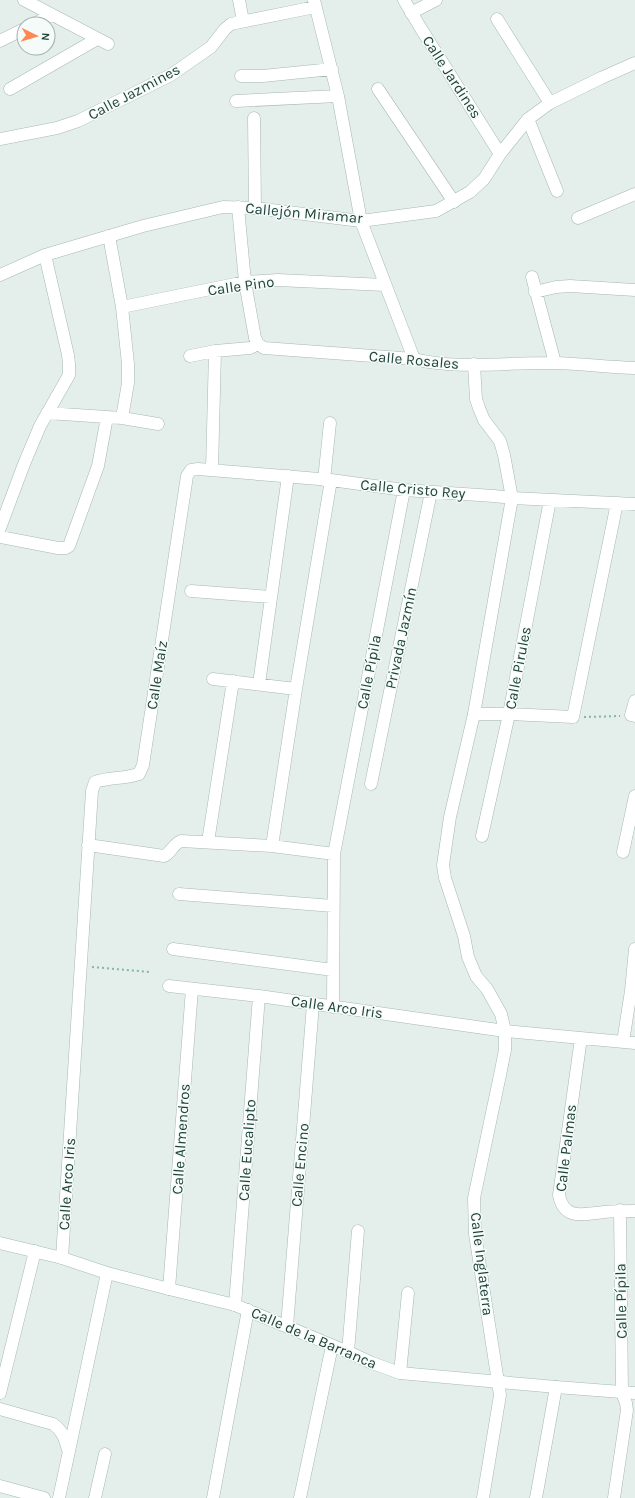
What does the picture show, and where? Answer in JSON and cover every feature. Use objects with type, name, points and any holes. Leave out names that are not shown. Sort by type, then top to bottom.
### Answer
[{"type":"street","points":[[10,89],[102,42],[24,0]]},
{"type":"street","points":[[239,0],[243,21]]},
{"type":"street","name":"Calle Jardines","points":[[404,0],[500,154]]},
{"type":"street","points":[[411,13],[436,0]]},
{"type":"street","name":"Calle Jazmines","points":[[0,139],[58,128],[78,122],[171,75],[211,47],[225,29],[231,24],[314,4],[338,96],[361,221],[414,359]]},
{"type":"street","points":[[497,18],[550,103]]},
{"type":"street","points":[[0,42],[16,33]]},
{"type":"street","name":"Callejón Miramar","points":[[0,274],[45,255],[109,236],[223,207],[255,208],[361,221],[436,211],[470,192],[484,179],[500,154],[528,119],[550,103],[635,63]]},
{"type":"street","points":[[241,76],[264,76],[332,69]]},
{"type":"street","points":[[378,89],[454,202]]},
{"type":"street","points":[[236,101],[338,96]]},
{"type":"street","points":[[254,118],[255,208]]},
{"type":"street","points":[[528,119],[557,191]]},
{"type":"street","points":[[578,218],[635,194]]},
{"type":"street","points":[[190,356],[215,351],[250,348],[258,344],[255,338],[245,282],[238,207]]},
{"type":"street","points":[[109,236],[122,307],[128,364],[128,383],[122,418]]},
{"type":"street","points":[[0,528],[24,464],[47,413],[68,375],[70,364],[45,255]]},
{"type":"street","points":[[532,277],[555,363]]},
{"type":"street","name":"Calle Pino","points":[[122,307],[245,282],[278,280],[385,286]]},
{"type":"street","points":[[535,292],[556,287],[570,286],[635,290]]},
{"type":"street","name":"Calle Rosales","points":[[258,344],[264,348],[414,359],[426,362],[474,364],[555,363],[635,368]]},
{"type":"street","points":[[212,470],[215,351]]},
{"type":"street","points":[[474,364],[476,399],[484,420],[500,441],[512,498],[474,714],[573,717],[617,503]]},
{"type":"street","points":[[47,413],[122,418],[158,424]]},
{"type":"street","points":[[0,537],[58,548],[66,548],[71,542],[98,466],[107,417]]},
{"type":"street","points":[[272,846],[328,480],[330,423]]},
{"type":"street","name":"Calle Cristo Rey","points":[[191,470],[198,469],[288,476],[404,490],[512,498],[635,504]]},
{"type":"street","name":"Calle Maíz","points":[[88,845],[92,791],[95,782],[104,779],[130,777],[139,774],[143,765],[187,476],[191,470]]},
{"type":"street","points":[[258,684],[288,476]]},
{"type":"street","name":"Calle Pípila","points":[[332,1007],[334,854],[404,490]]},
{"type":"street","name":"Privada Jazmín","points":[[371,784],[431,492]]},
{"type":"street","name":"Calle Pirules","points":[[482,836],[509,714],[550,500]]},
{"type":"street","points":[[191,591],[271,597]]},
{"type":"street","points":[[213,679],[296,689]]},
{"type":"street","points":[[208,842],[233,681]]},
{"type":"street","points":[[633,716],[635,700]]},
{"type":"street","name":"Calle Inglaterra","points":[[474,714],[450,817],[442,865],[462,930],[468,957],[476,976],[487,990],[501,1014],[505,1032],[505,1050],[474,1198],[475,1234],[500,1395],[483,1498]]},
{"type":"street","points":[[623,852],[635,796]]},
{"type":"street","points":[[88,845],[164,856],[179,842],[208,842],[272,846],[334,854]]},
{"type":"street","name":"Calle Arco Iris","points":[[62,1258],[88,845]]},
{"type":"street","points":[[179,894],[333,906]]},
{"type":"street","points":[[173,949],[333,970]]},
{"type":"street","points":[[629,1043],[631,991],[635,949]]},
{"type":"street","name":"Calle Arco Iris","points":[[169,986],[259,996],[505,1032],[629,1043]]},
{"type":"street","name":"Calle Almendros","points":[[169,1290],[192,989]]},
{"type":"street","name":"Calle Eucalipto","points":[[235,1305],[259,996]]},
{"type":"street","name":"Calle Encino","points":[[287,1326],[314,1004]]},
{"type":"street","name":"Calle Palmas","points":[[581,1038],[559,1195],[561,1205],[570,1213],[586,1215],[620,1210],[635,1211]]},
{"type":"street","name":"Calle Pípila","points":[[614,1498],[627,1410],[622,1392],[620,1210]]},
{"type":"street","points":[[348,1352],[358,1231]]},
{"type":"street","name":"Calle de la Barranca","points":[[0,1243],[62,1258],[169,1290],[235,1305],[372,1363],[400,1373],[635,1393]]},
{"type":"street","points":[[0,1393],[34,1251]]},
{"type":"street","points":[[59,1498],[108,1273]]},
{"type":"street","points":[[400,1373],[408,1293]]},
{"type":"street","points":[[213,1498],[248,1310]]},
{"type":"street","points":[[300,1498],[332,1346]]},
{"type":"street","points":[[536,1498],[556,1387]]},
{"type":"street","points":[[0,1409],[53,1424],[60,1428],[65,1438],[69,1453]]},
{"type":"street","points":[[95,1498],[104,1454]]},
{"type":"street","points":[[0,1486],[44,1498]]},
{"type":"path","points":[[573,717],[633,716]]},
{"type":"path","points":[[81,966],[150,972]]}]
